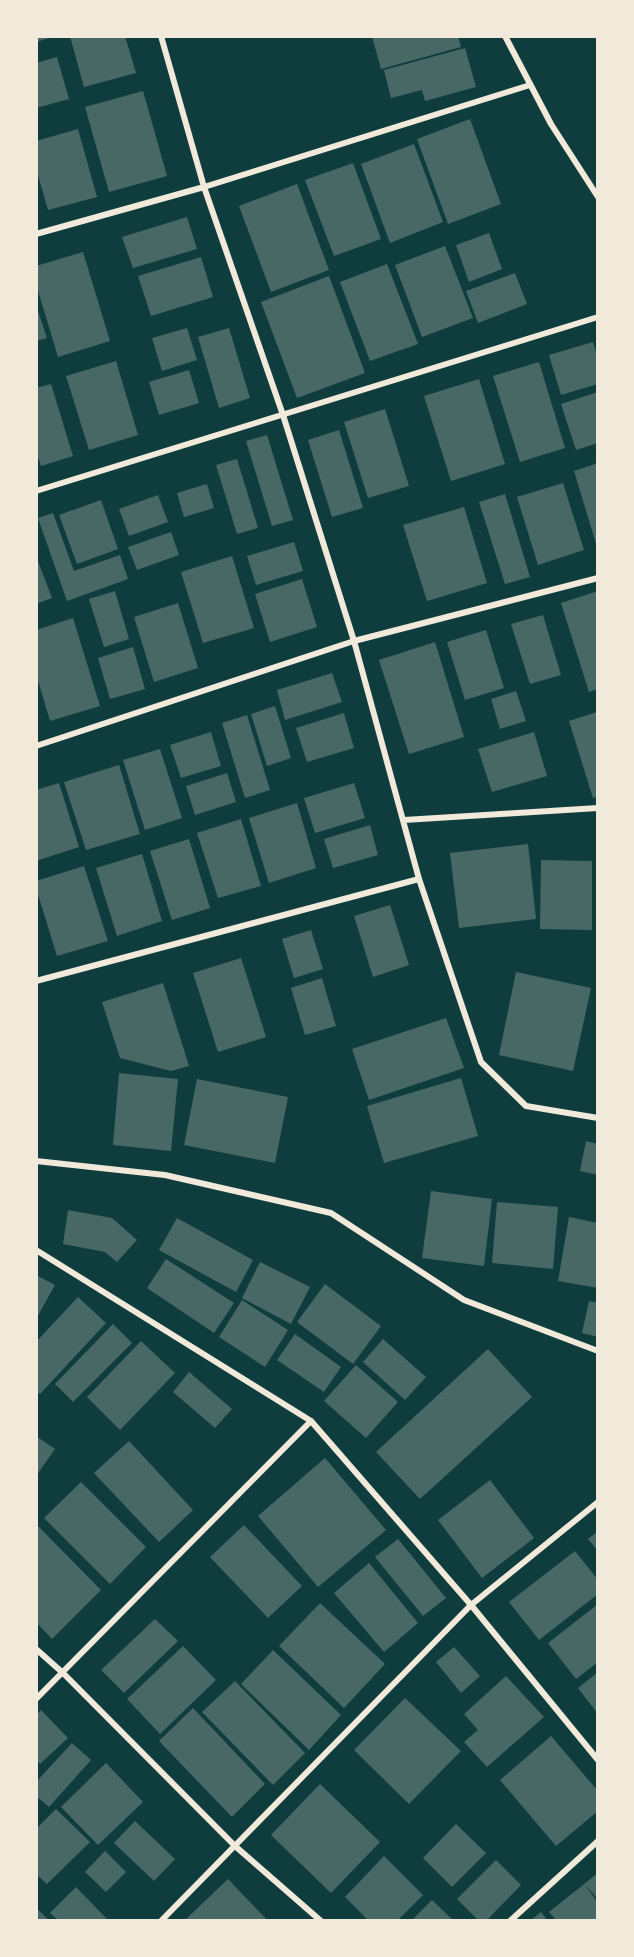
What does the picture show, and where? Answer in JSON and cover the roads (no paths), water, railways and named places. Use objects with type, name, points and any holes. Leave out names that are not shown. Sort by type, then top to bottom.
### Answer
[{"type":"street","points":[[161,36],[204,187],[283,415],[354,641],[419,879],[482,1062],[526,1106],[598,1118]]},
{"type":"street","points":[[505,36],[550,123],[598,197]]},
{"type":"street","points":[[36,234],[204,187],[530,86]]},
{"type":"street","points":[[36,491],[598,317]]},
{"type":"street","points":[[36,746],[354,641],[598,578]]},
{"type":"street","points":[[404,820],[598,808]]},
{"type":"street","points":[[36,981],[419,879]]},
{"type":"street","points":[[36,1161],[165,1175],[331,1213],[464,1300],[598,1351]]},
{"type":"street","points":[[36,1251],[311,1421],[471,1605],[598,1760]]},
{"type":"street","points":[[36,1699],[311,1421]]},
{"type":"street","points":[[161,1921],[471,1605],[598,1502]]},
{"type":"street","points":[[36,1649],[63,1673],[236,1846],[321,1921]]},
{"type":"street","points":[[510,1921],[598,1841]]}]
